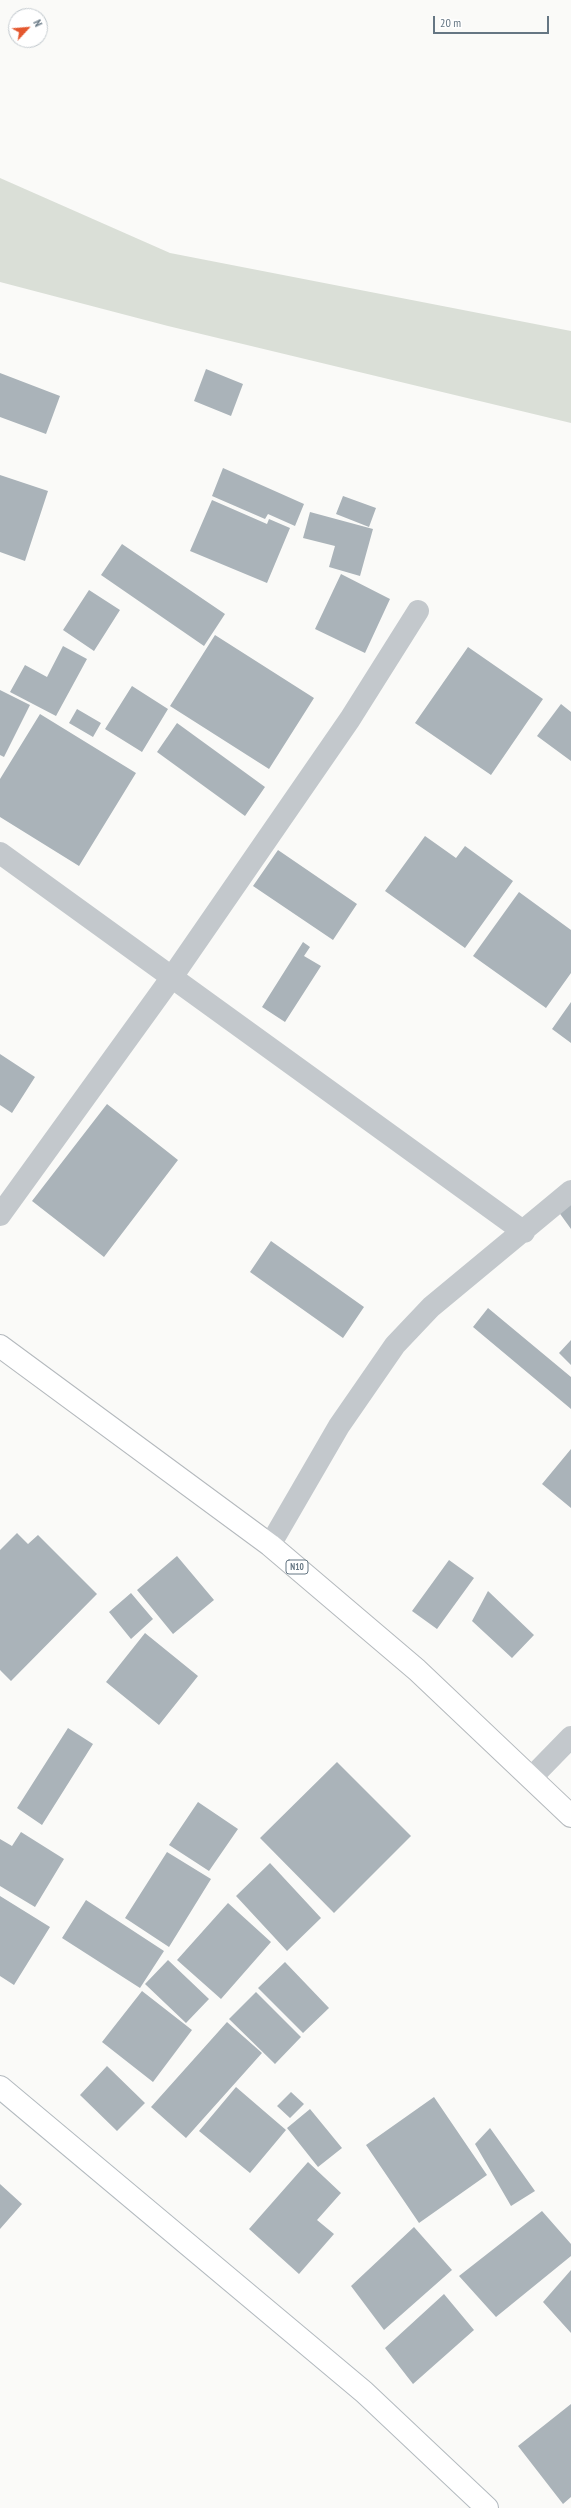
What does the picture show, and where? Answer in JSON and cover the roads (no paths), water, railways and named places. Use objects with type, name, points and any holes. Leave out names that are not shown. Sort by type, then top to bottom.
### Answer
[{"type":"main road","name":"N10","points":[[0,1346],[270,1545],[417,1670],[571,1816]]},
{"type":"main road","points":[[0,2087],[364,2392],[487,2508]]},
{"type":"street","points":[[0,1215],[172,977],[350,720],[418,611]]},
{"type":"street","points":[[0,853],[524,1232]]},
{"type":"street","points":[[270,1545],[339,1426],[395,1346],[430,1306],[524,1232],[571,1191]]},
{"type":"street","points":[[531,1778],[571,1737]]}]
